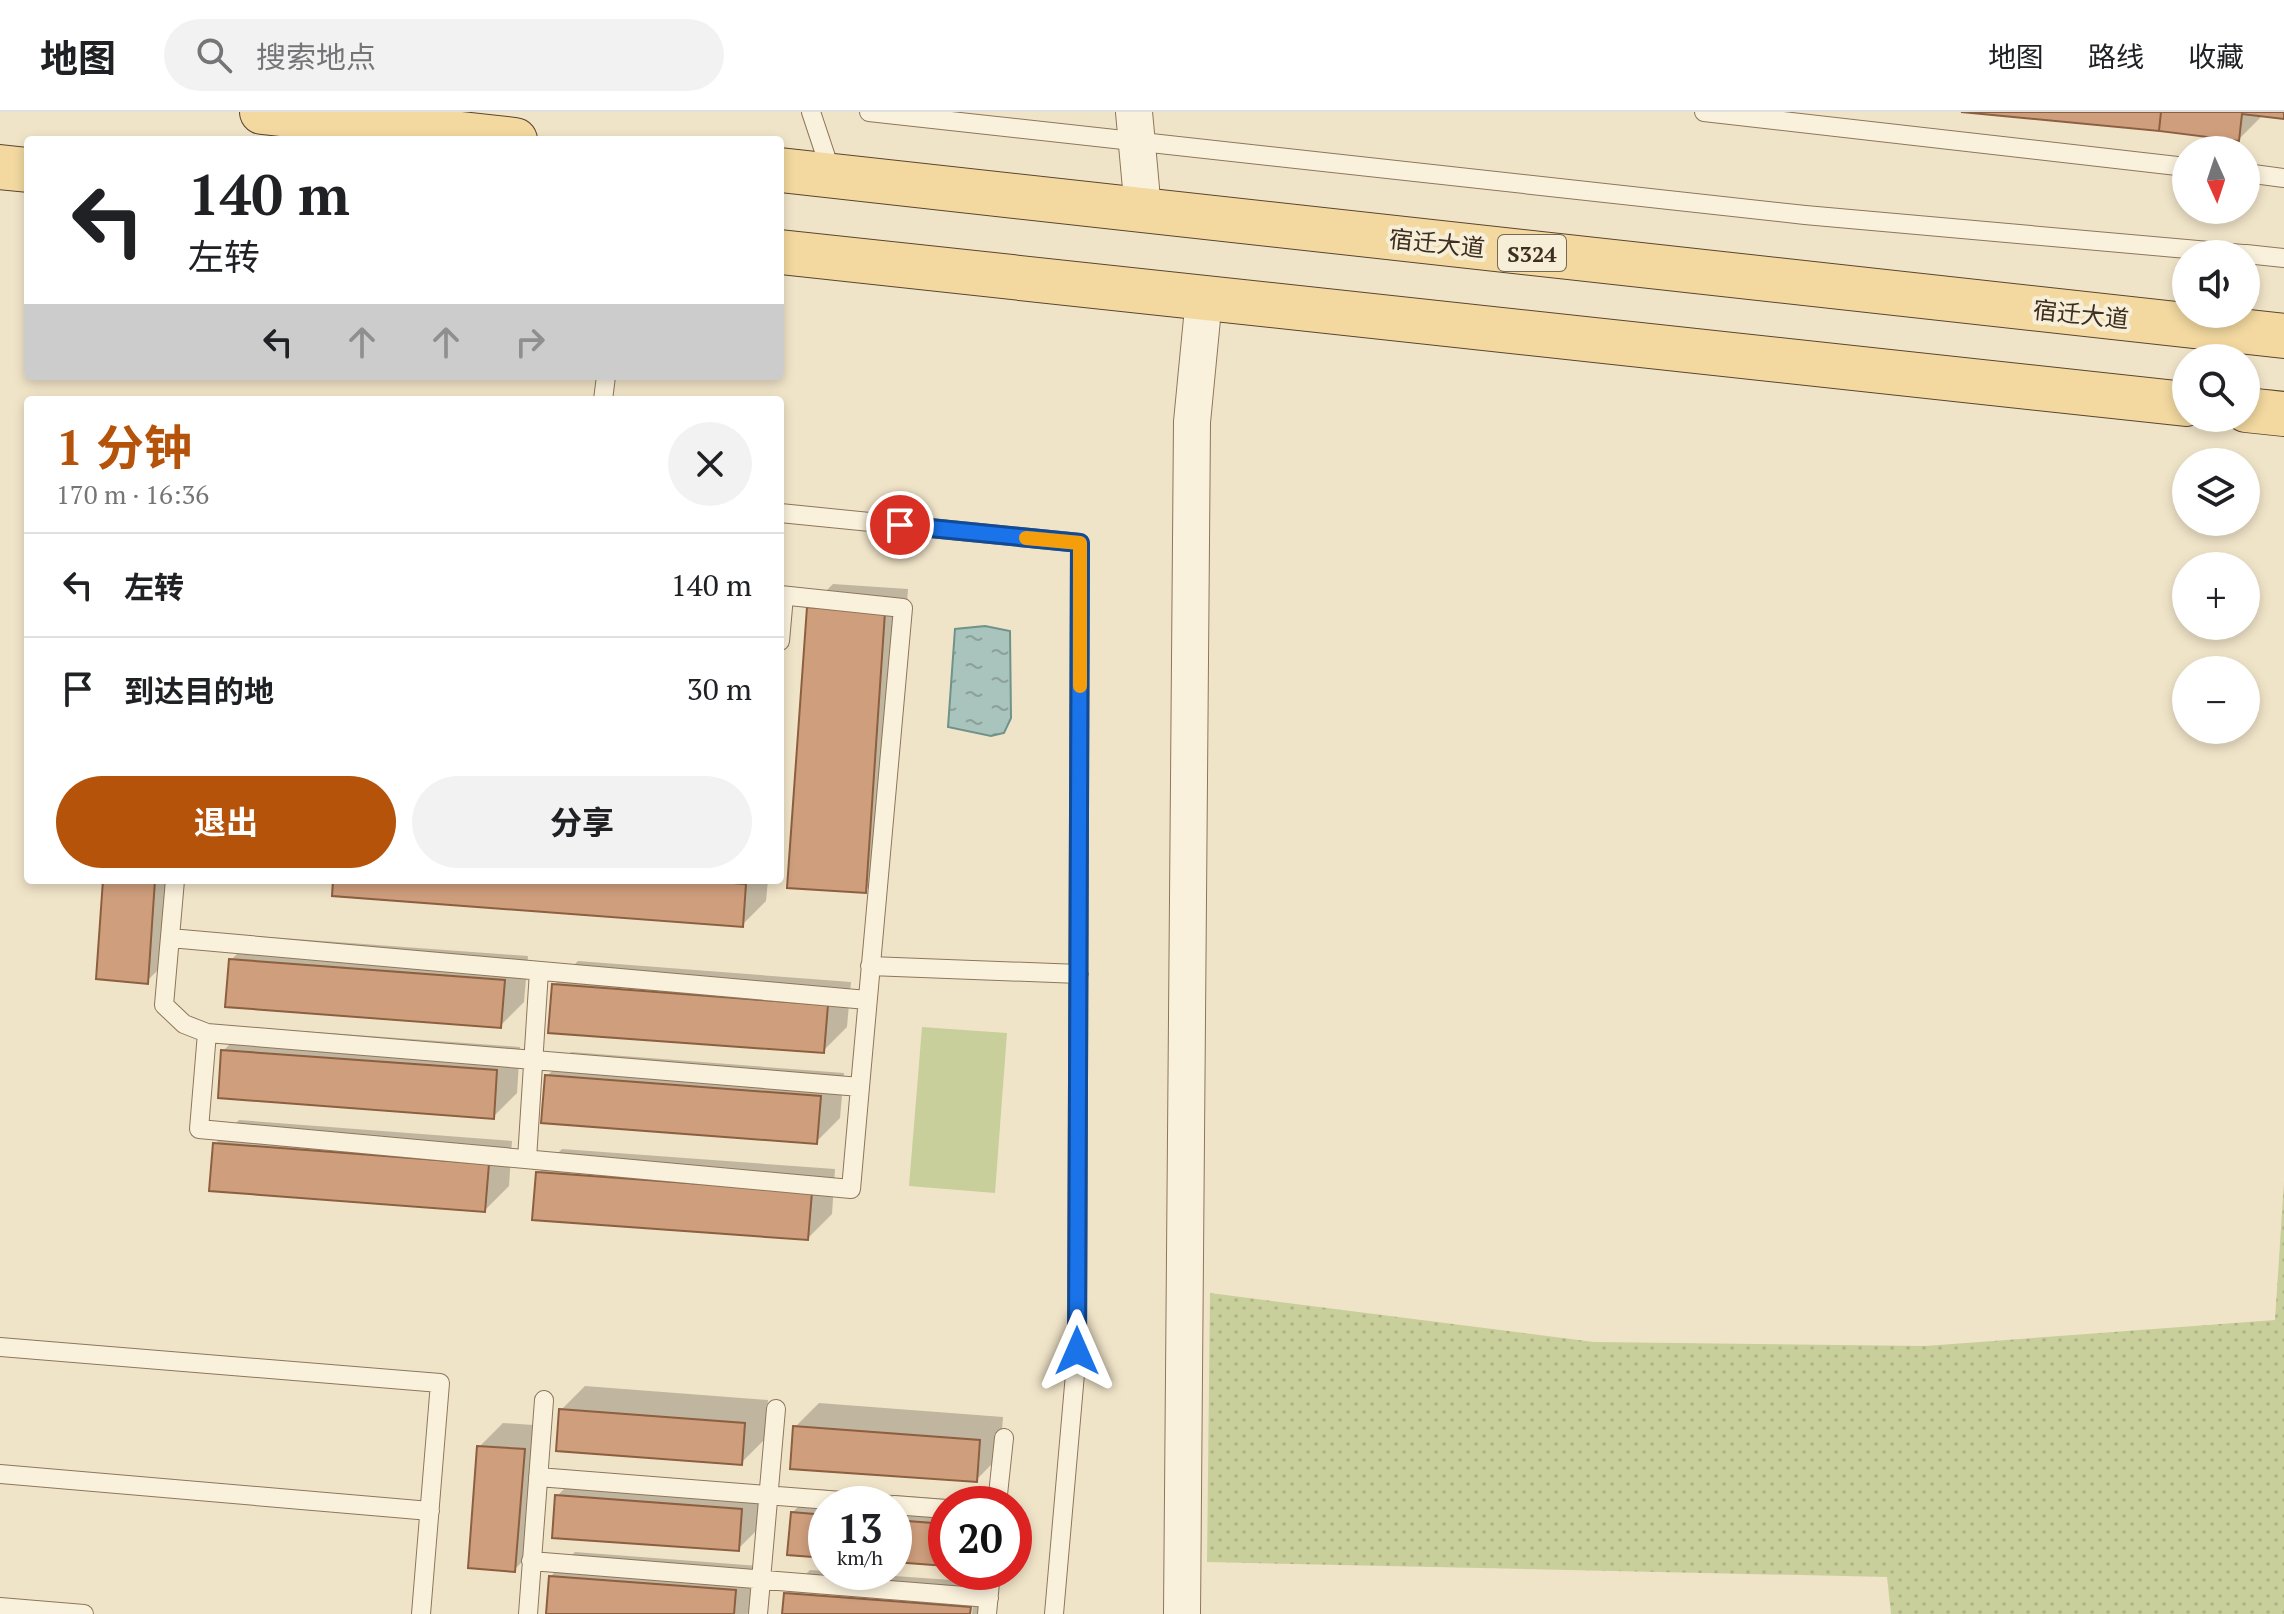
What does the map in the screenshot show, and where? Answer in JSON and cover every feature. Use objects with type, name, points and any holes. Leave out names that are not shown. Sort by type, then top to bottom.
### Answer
[{"type":"main road","points":[[262,112],[475,123],[506,136]]},
{"type":"main road","points":[[0,167],[24,170]]},
{"type":"main road","name":"宿迁大道","points":[[784,170],[2284,336]]},
{"type":"main road","points":[[784,252],[2172,402]]},
{"type":"main road","points":[[2260,411],[2284,414]]},
{"type":"street","points":[[1135,127],[1143,210]]},
{"type":"street","points":[[1182,1614],[1192,422],[1204,298]]},
{"type":"lane","points":[[811,112],[832,175]]},
{"type":"lane","points":[[869,112],[1135,127],[1805,215],[2172,248]]},
{"type":"lane","points":[[1704,112],[2172,165]]},
{"type":"lane","points":[[2260,175],[2284,178]]},
{"type":"lane","points":[[2260,256],[2284,258]]},
{"type":"lane","points":[[784,513],[1080,543],[1077,1351],[1054,1614]]},
{"type":"lane","points":[[207,1033],[199,1129],[851,1189],[903,608],[784,596]]},
{"type":"lane","points":[[175,884],[164,1005],[184,1024],[207,1033],[860,1087]]},
{"type":"lane","points":[[170,938],[867,1000]]},
{"type":"lane","points":[[870,966],[1079,974]]},
{"type":"lane","points":[[527,1159],[539,971]]},
{"type":"lane","points":[[0,1347],[440,1383],[421,1614]]},
{"type":"lane","points":[[528,1614],[544,1400]]},
{"type":"lane","points":[[758,1614],[776,1409]]},
{"type":"lane","points":[[999,1486],[1004,1438]]},
{"type":"lane","points":[[0,1474],[430,1511]]},
{"type":"lane","points":[[538,1477],[808,1498]]},
{"type":"lane","points":[[531,1561],[761,1580],[988,1606]]},
{"type":"lane","points":[[0,1607],[84,1614]]},
{"type":"green space","points":[[922,1027],[1007,1033],[995,1193],[909,1186]]},
{"type":"green space","points":[[2284,1182],[2284,1614],[1891,1614],[1887,1577],[1207,1562],[1210,1293],[1594,1342],[1925,1346],[2275,1320]]},
{"type":"water","points":[[985,626],[1010,631],[1011,718],[1004,733],[991,736],[948,727],[955,629]]},
{"type":"building","points":[[1961,112],[2161,112],[2159,131]]},
{"type":"building","points":[[2161,112],[2284,112],[2284,119],[2242,114],[2240,136],[2199,136],[2159,131]]},
{"type":"building","points":[[807,607],[885,612],[866,893],[787,888]]},
{"type":"building","points":[[103,884],[155,884],[148,984],[96,979]]},
{"type":"building","points":[[333,884],[746,884],[743,927],[332,896]]},
{"type":"building","points":[[229,959],[505,980],[501,1028],[225,1007]]},
{"type":"building","points":[[552,984],[828,1005],[824,1053],[548,1033]]},
{"type":"building","points":[[221,1050],[497,1070],[494,1119],[218,1098]]},
{"type":"building","points":[[545,1075],[821,1096],[817,1144],[541,1123]]},
{"type":"building","points":[[213,1143],[489,1164],[485,1212],[209,1191]]},
{"type":"building","points":[[536,1172],[812,1192],[808,1240],[532,1220]]},
{"type":"building","points":[[559,1409],[745,1423],[742,1465],[556,1451]]},
{"type":"building","points":[[793,1426],[980,1440],[977,1482],[790,1469]]},
{"type":"building","points":[[477,1446],[525,1449],[515,1572],[468,1568]]},
{"type":"building","points":[[555,1495],[742,1509],[739,1551],[552,1538]]},
{"type":"building","points":[[791,1512],[808,1513],[808,1557],[787,1555]]},
{"type":"building","points":[[912,1521],[928,1523],[928,1565],[912,1563]]},
{"type":"building","points":[[549,1576],[736,1590],[734,1614],[546,1614]]},
{"type":"building","points":[[784,1593],[971,1607],[970,1614],[782,1614]]},
{"type":"slow traffic","points":[[1026,538],[1080,543],[1080,686]]},
{"type":"route","points":[[900,525],[1080,543],[1077,1351]]}]
